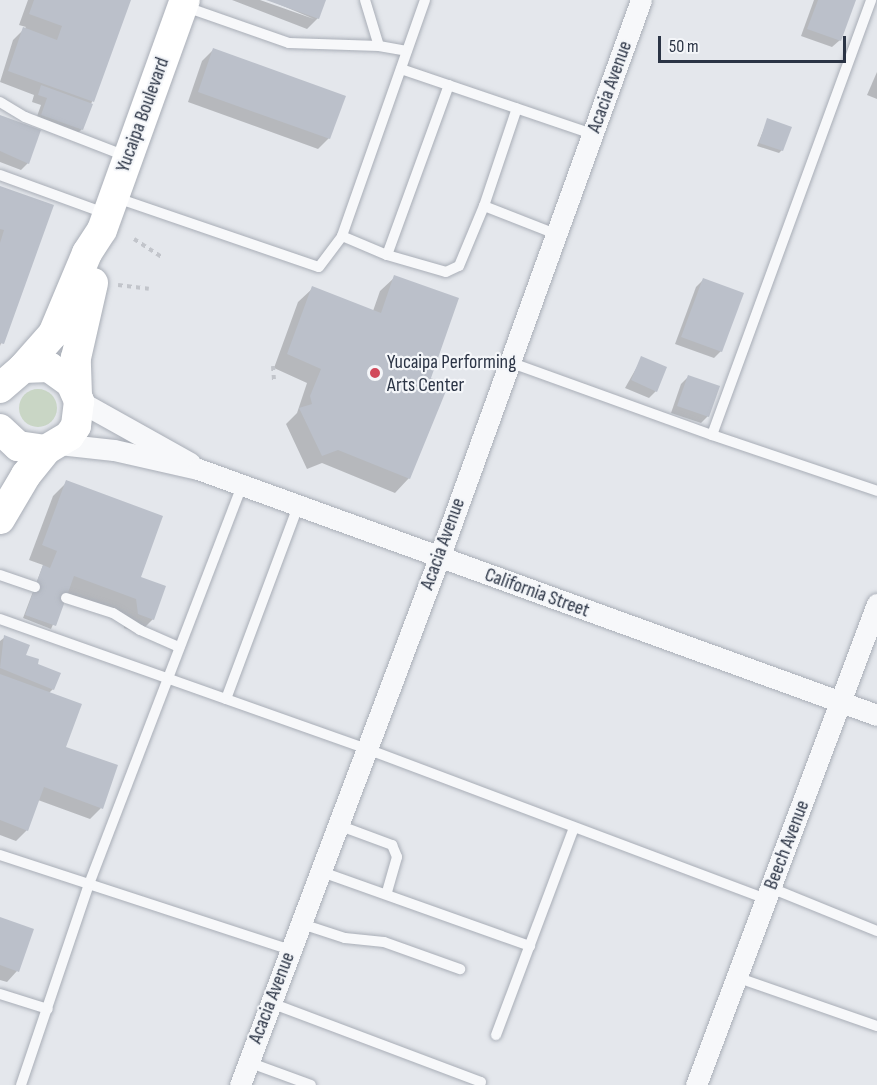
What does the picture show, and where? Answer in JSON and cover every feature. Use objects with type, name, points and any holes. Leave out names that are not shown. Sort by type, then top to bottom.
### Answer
[{"type":"main road","name":"Yucaipa Boulevard","points":[[8,376],[53,334],[87,253],[108,214],[184,3]]},
{"type":"main road","name":"Yucaipa Boulevard","points":[[53,447],[76,426],[78,398],[76,358],[100,259],[108,214]]},
{"type":"main road","points":[[8,376],[36,366],[55,370],[71,383],[78,398]]},
{"type":"main road","points":[[0,429],[18,446],[53,447]]},
{"type":"main road","points":[[0,519],[53,447]]},
{"type":"street","name":"Acacia Avenue","points":[[240,1085],[439,558],[641,0]]},
{"type":"street","name":"California Street","points":[[78,398],[133,434],[176,452],[198,469]]},
{"type":"street","name":"California Street","points":[[53,447],[114,450],[198,469],[877,715]]},
{"type":"street","name":"Beech Avenue","points":[[696,1085],[843,701],[877,604]]},
{"type":"lane","points":[[365,0],[379,46]]},
{"type":"lane","points":[[0,175],[108,214],[319,267],[342,236],[425,0]]},
{"type":"lane","points":[[712,435],[871,0]]},
{"type":"lane","points":[[184,3],[289,43],[379,46],[407,51]]},
{"type":"lane","points":[[401,69],[592,134]]},
{"type":"lane","points":[[387,255],[449,85]]},
{"type":"lane","points":[[0,102],[25,117],[128,157]]},
{"type":"lane","points":[[342,236],[387,255],[447,272],[459,266],[484,206],[517,108]]},
{"type":"lane","points":[[484,206],[556,234]]},
{"type":"lane","points":[[509,362],[877,491]]},
{"type":"lane","points":[[21,1085],[89,884],[242,485]]},
{"type":"lane","points":[[226,699],[298,506]]},
{"type":"lane","points":[[0,575],[35,587]]},
{"type":"lane","points":[[66,598],[113,613],[140,630],[179,646]]},
{"type":"lane","points":[[0,619],[367,749],[574,828],[877,931]]},
{"type":"lane","points":[[338,825],[392,845],[397,857],[387,892]]},
{"type":"lane","points":[[496,1035],[574,828]]},
{"type":"lane","points":[[0,855],[290,950]]},
{"type":"lane","points":[[322,872],[387,892],[530,946]]},
{"type":"lane","points":[[302,924],[345,938],[384,942],[460,969]]},
{"type":"lane","points":[[736,977],[877,1026]]},
{"type":"lane","points":[[0,994],[48,1009]]},
{"type":"lane","points":[[271,1003],[480,1083]]},
{"type":"lane","points":[[248,1062],[311,1085]]},
{"type":"path","points":[[134,239],[162,256]]},
{"type":"path","points":[[117,285],[149,289]]},
{"type":"path","points":[[273,366],[274,380]]},
{"type":"green space","points":[[38,389],[52,394],[57,408],[52,422],[38,427],[24,422],[19,408],[24,394]]},
{"type":"building","points":[[34,0],[131,0],[94,102],[8,71],[23,27],[57,40],[62,26],[29,14]]},
{"type":"building","points":[[266,0],[326,0],[319,19]]},
{"type":"building","points":[[818,0],[856,0],[841,41],[807,29]]},
{"type":"building","points":[[213,48],[346,96],[330,139],[198,92]]},
{"type":"building","points":[[41,85],[93,104],[83,130],[41,115],[47,98],[38,95]]},
{"type":"building","points":[[0,115],[41,130],[29,164],[0,151]]},
{"type":"building","points":[[767,118],[792,127],[783,151],[759,143]]},
{"type":"building","points":[[0,186],[54,205],[4,344],[0,343],[0,243],[4,230],[0,229]]},
{"type":"building","name":"Yucaipa Performing Arts Center","points":[[394,275],[459,298],[431,378],[448,386],[410,479],[338,450],[322,456],[299,408],[312,404],[310,396],[321,369],[287,354],[312,286],[381,313]]},
{"type":"building","points":[[703,278],[744,293],[722,352],[681,337]]},
{"type":"building","points":[[641,356],[667,367],[657,392],[631,380]]},
{"type":"building","points":[[688,375],[720,386],[709,417],[677,406]]},
{"type":"building","points":[[66,480],[163,516],[141,577],[166,586],[154,620],[138,614],[136,599],[74,576],[56,626],[25,615],[43,565],[50,568],[57,551],[42,545]]},
{"type":"building","points":[[4,635],[30,645],[26,655],[39,659],[38,664],[61,673],[54,690],[0,668]]},
{"type":"building","points":[[0,674],[82,704],[66,747],[118,765],[103,809],[44,787],[28,831],[0,820]]},
{"type":"building","points":[[0,917],[34,929],[19,972],[0,965]]},
{"type":"place","name":"Yucaipa Performing Arts Center","points":[[375,373]]}]
